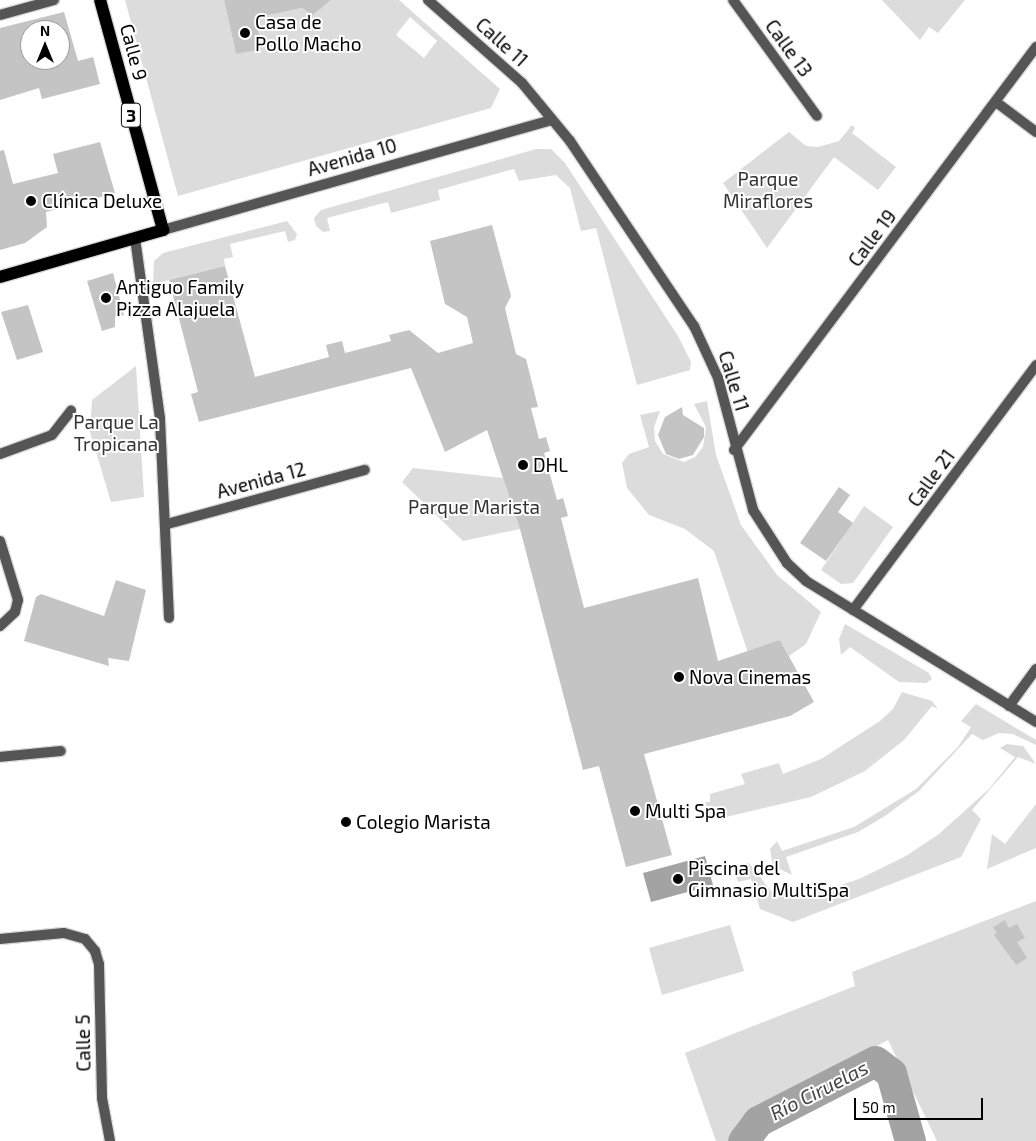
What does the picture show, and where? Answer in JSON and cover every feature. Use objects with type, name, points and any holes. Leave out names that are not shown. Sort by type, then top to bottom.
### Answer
[{"type":"main road","name":"Calle 9","points":[[100,0],[162,230]]},
{"type":"main road","points":[[0,277],[162,230]]},
{"type":"street","points":[[0,15],[54,0]]},
{"type":"street","name":"Calle 11","points":[[428,0],[522,83],[552,120],[704,343],[718,378],[734,450],[753,510],[774,547],[806,581],[1036,722]]},
{"type":"street","name":"Calle 13","points":[[733,0],[818,116]]},
{"type":"street","name":"Calle 19","points":[[734,450],[1036,47]]},
{"type":"street","points":[[996,102],[1036,132]]},
{"type":"street","name":"Avenida 10","points":[[162,230],[552,120]]},
{"type":"street","points":[[135,238],[160,419],[167,524],[169,618]]},
{"type":"street","name":"Calle 21","points":[[853,610],[1036,364]]},
{"type":"street","points":[[0,454],[52,435],[71,411]]},
{"type":"street","name":"Avenida 12","points":[[167,524],[366,470]]},
{"type":"street","points":[[0,541],[16,588],[15,612],[0,626]]},
{"type":"street","points":[[1009,706],[1036,669]]},
{"type":"street","points":[[0,758],[61,751]]},
{"type":"street","name":"Calle 5","points":[[0,939],[64,933],[91,945],[99,964],[102,1098],[110,1141]]},
{"type":"green space","points":[[125,0],[224,0],[236,54],[261,49],[255,18],[302,8],[313,15],[331,0],[399,0],[500,89],[491,108],[178,196]],"holes":[[[410,17],[437,41],[424,58],[396,35]]]},
{"type":"green space","points":[[882,0],[965,0],[938,33],[929,27],[920,40]]},
{"type":"green space","name":"Parque Miraflores","points":[[852,125],[855,128],[852,133],[896,167],[878,190],[834,157],[767,248],[723,183],[789,132],[806,146],[818,147],[839,141]]},
{"type":"green space","points":[[536,149],[551,149],[565,163],[678,336],[691,362],[690,370],[637,385],[596,228],[581,231],[570,188],[556,175],[519,181],[514,169],[438,190],[440,200],[391,213],[388,202],[327,218],[330,231],[323,232],[316,226],[314,218],[321,210]]},
{"type":"green space","points":[[287,221],[297,234],[295,240],[288,242],[285,231],[230,244],[233,257],[224,259],[225,266],[153,284],[154,261],[163,253]]},
{"type":"green space","name":"Parque La Tropicana","points":[[136,366],[144,497],[111,502],[90,432],[92,400]]},
{"type":"green space","points":[[707,401],[716,455],[741,525],[777,575],[821,612],[806,644],[789,656],[780,640],[748,653],[714,551],[685,529],[649,515],[627,488],[622,463],[629,454],[649,447],[640,415],[660,411],[654,427],[655,441],[663,454],[684,462],[695,457],[703,447],[706,427],[694,404]]},
{"type":"green space","name":"Parque Marista","points":[[413,468],[503,478],[520,529],[463,541],[402,482]]},
{"type":"green space","points":[[864,506],[893,527],[853,583],[841,584],[821,570]]},
{"type":"green space","points":[[845,624],[929,673],[932,679],[926,683],[899,682],[850,647],[841,655],[839,639]]},
{"type":"green space","points":[[902,692],[932,701],[938,709],[932,706],[904,740],[865,771],[811,797],[726,817],[708,818],[705,802],[710,802],[710,794],[745,784],[741,774],[779,763],[783,774],[821,759],[880,721],[893,709]]},
{"type":"green space","points":[[976,704],[1036,740],[1036,745],[1013,734],[999,733],[983,740],[972,734],[919,791],[885,816],[858,832],[786,857],[792,875],[773,866],[770,849],[777,841],[782,851],[854,827],[916,789],[958,747],[971,727],[961,721]]},
{"type":"green space","points":[[1007,744],[1023,746],[1036,764],[1018,757],[972,810],[981,819],[961,857],[793,922],[760,909],[751,879],[738,882],[733,868],[749,863],[771,891],[787,898],[802,898],[859,879],[906,856],[939,834],[989,789],[1015,757],[1000,748]]},
{"type":"green space","points":[[1036,804],[1036,848],[987,869],[992,834],[1005,844]]},
{"type":"green space","points":[[1036,901],[1036,1141],[937,1141],[888,1040],[749,1115],[729,1141],[716,1141],[685,1053],[855,986],[852,972]]},
{"type":"green space","points":[[730,925],[744,971],[662,995],[649,948]]},
{"type":"shaded area","name":"Piscina del Gimnasio MultiSpa","points":[[705,856],[713,885],[651,902],[643,873]]},
{"type":"building","name":"Casa de Pollo Macho","points":[[224,0],[331,0],[313,15],[302,8],[255,18],[262,49],[236,54]]},
{"type":"building","points":[[64,12],[66,20],[32,20]]},
{"type":"building","points":[[20,23],[20,70],[70,70],[70,33],[78,61],[93,57],[100,84],[42,99],[39,88],[0,100],[0,28]]},
{"type":"building","points":[[100,142],[115,193],[46,212],[47,227],[25,243],[0,250],[0,151],[4,150],[13,184],[58,173],[53,154]]},
{"type":"building","points":[[492,225],[511,296],[505,308],[516,354],[526,359],[538,407],[531,408],[539,439],[546,437],[550,451],[544,453],[557,500],[563,498],[568,516],[561,518],[584,608],[698,578],[718,661],[780,640],[814,702],[790,716],[644,754],[672,855],[626,867],[599,766],[583,770],[520,529],[487,430],[445,452],[411,368],[199,422],[191,394],[198,392],[169,280],[225,266],[255,377],[329,357],[326,345],[342,341],[345,353],[391,341],[389,335],[409,330],[438,353],[473,343],[467,317],[445,304],[430,241]]},
{"type":"building","name":"Antiguo Family Pizza Alajuela","points":[[113,273],[124,315],[115,317],[115,327],[102,331],[87,281]]},
{"type":"building","points":[[28,305],[43,352],[17,360],[1,312]]},
{"type":"building","points":[[682,407],[683,415],[704,428],[704,437],[693,455],[679,459],[666,454],[658,435],[665,417]]},
{"type":"building","points":[[839,487],[850,495],[838,512],[853,523],[826,561],[800,543]]},
{"type":"building","points":[[116,580],[146,590],[129,661],[108,658],[109,666],[24,641],[36,597],[41,594],[104,616]]},
{"type":"building","points":[[1005,920],[1009,928],[1017,924],[1025,938],[1017,942],[1027,958],[1016,965],[994,935],[997,933],[993,927]]},
{"type":"waterway","name":"Río Ciruelas","points":[[743,1141],[758,1121],[875,1061],[891,1073],[910,1141]]},
{"type":"place","name":"Casa de Pollo Macho","points":[[245,33]]},
{"type":"place","name":"Clínica Deluxe","points":[[31,201]]},
{"type":"place","name":"Antiguo Family Pizza Alajuela","points":[[106,298]]},
{"type":"place","name":"DHL","points":[[523,465]]},
{"type":"place","name":"Nova Cinemas","points":[[679,677]]},
{"type":"place","name":"Multi Spa","points":[[635,811]]},
{"type":"place","name":"Colegio Marista","points":[[346,822]]},
{"type":"place","name":"Piscina del Gimnasio MultiSpa","points":[[678,879]]}]
